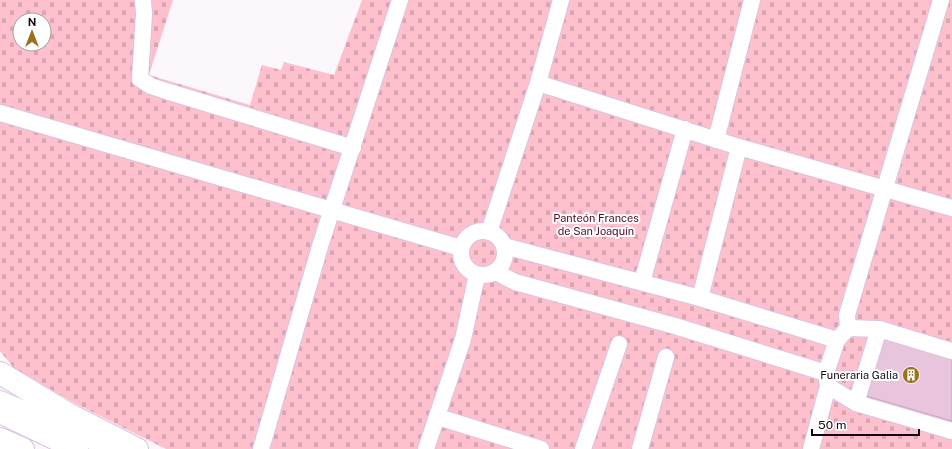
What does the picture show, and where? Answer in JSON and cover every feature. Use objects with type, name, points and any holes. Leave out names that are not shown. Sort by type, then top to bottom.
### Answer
[{"type":"highway","points":[[0,373],[24,389],[137,449]]},
{"type":"highway","points":[[0,412],[77,449]]},
{"type":"highway","points":[[0,439],[23,449]]},
{"type":"street","points":[[143,0],[144,14],[140,79],[161,89],[353,148]]},
{"type":"street","points":[[261,449],[332,210],[400,0]]},
{"type":"street","points":[[489,232],[538,83],[561,0]]},
{"type":"street","points":[[716,140],[752,0]]},
{"type":"street","points":[[811,449],[827,379],[842,334],[846,315],[941,0]]},
{"type":"street","points":[[538,83],[739,147],[884,187],[952,208]]},
{"type":"street","points":[[0,113],[461,248]]},
{"type":"street","points":[[642,282],[685,129]]},
{"type":"street","points":[[700,298],[739,147]]},
{"type":"street","points":[[480,231],[489,232],[499,238],[504,246],[506,255],[503,265],[496,272],[487,276],[477,275],[469,271],[464,265],[461,257],[461,248],[465,240],[472,234],[480,231]]},
{"type":"street","points":[[504,246],[842,334],[879,329],[952,351]]},
{"type":"street","points":[[496,272],[515,282],[675,326],[827,379],[856,402],[952,431]]},
{"type":"street","points":[[426,449],[463,339],[477,275]]},
{"type":"street","points":[[856,402],[879,329]]},
{"type":"street","points":[[583,449],[619,344]]},
{"type":"street","points":[[640,449],[666,357]]},
{"type":"street","points":[[0,399],[36,414],[108,449]]},
{"type":"street","points":[[438,417],[541,449]]},
{"type":"green space","name":"Panteón Frances de San Joaquín","points":[[0,0],[173,0],[149,75],[250,105],[262,65],[281,70],[284,62],[334,75],[362,0],[952,0],[952,449],[166,449],[74,403],[14,368],[0,351]]},
{"type":"building","name":"Funeraria Galia","points":[[882,335],[952,355],[952,421],[863,395]]},
{"type":"place","name":"Funeraria Galia","points":[[911,375]]}]
